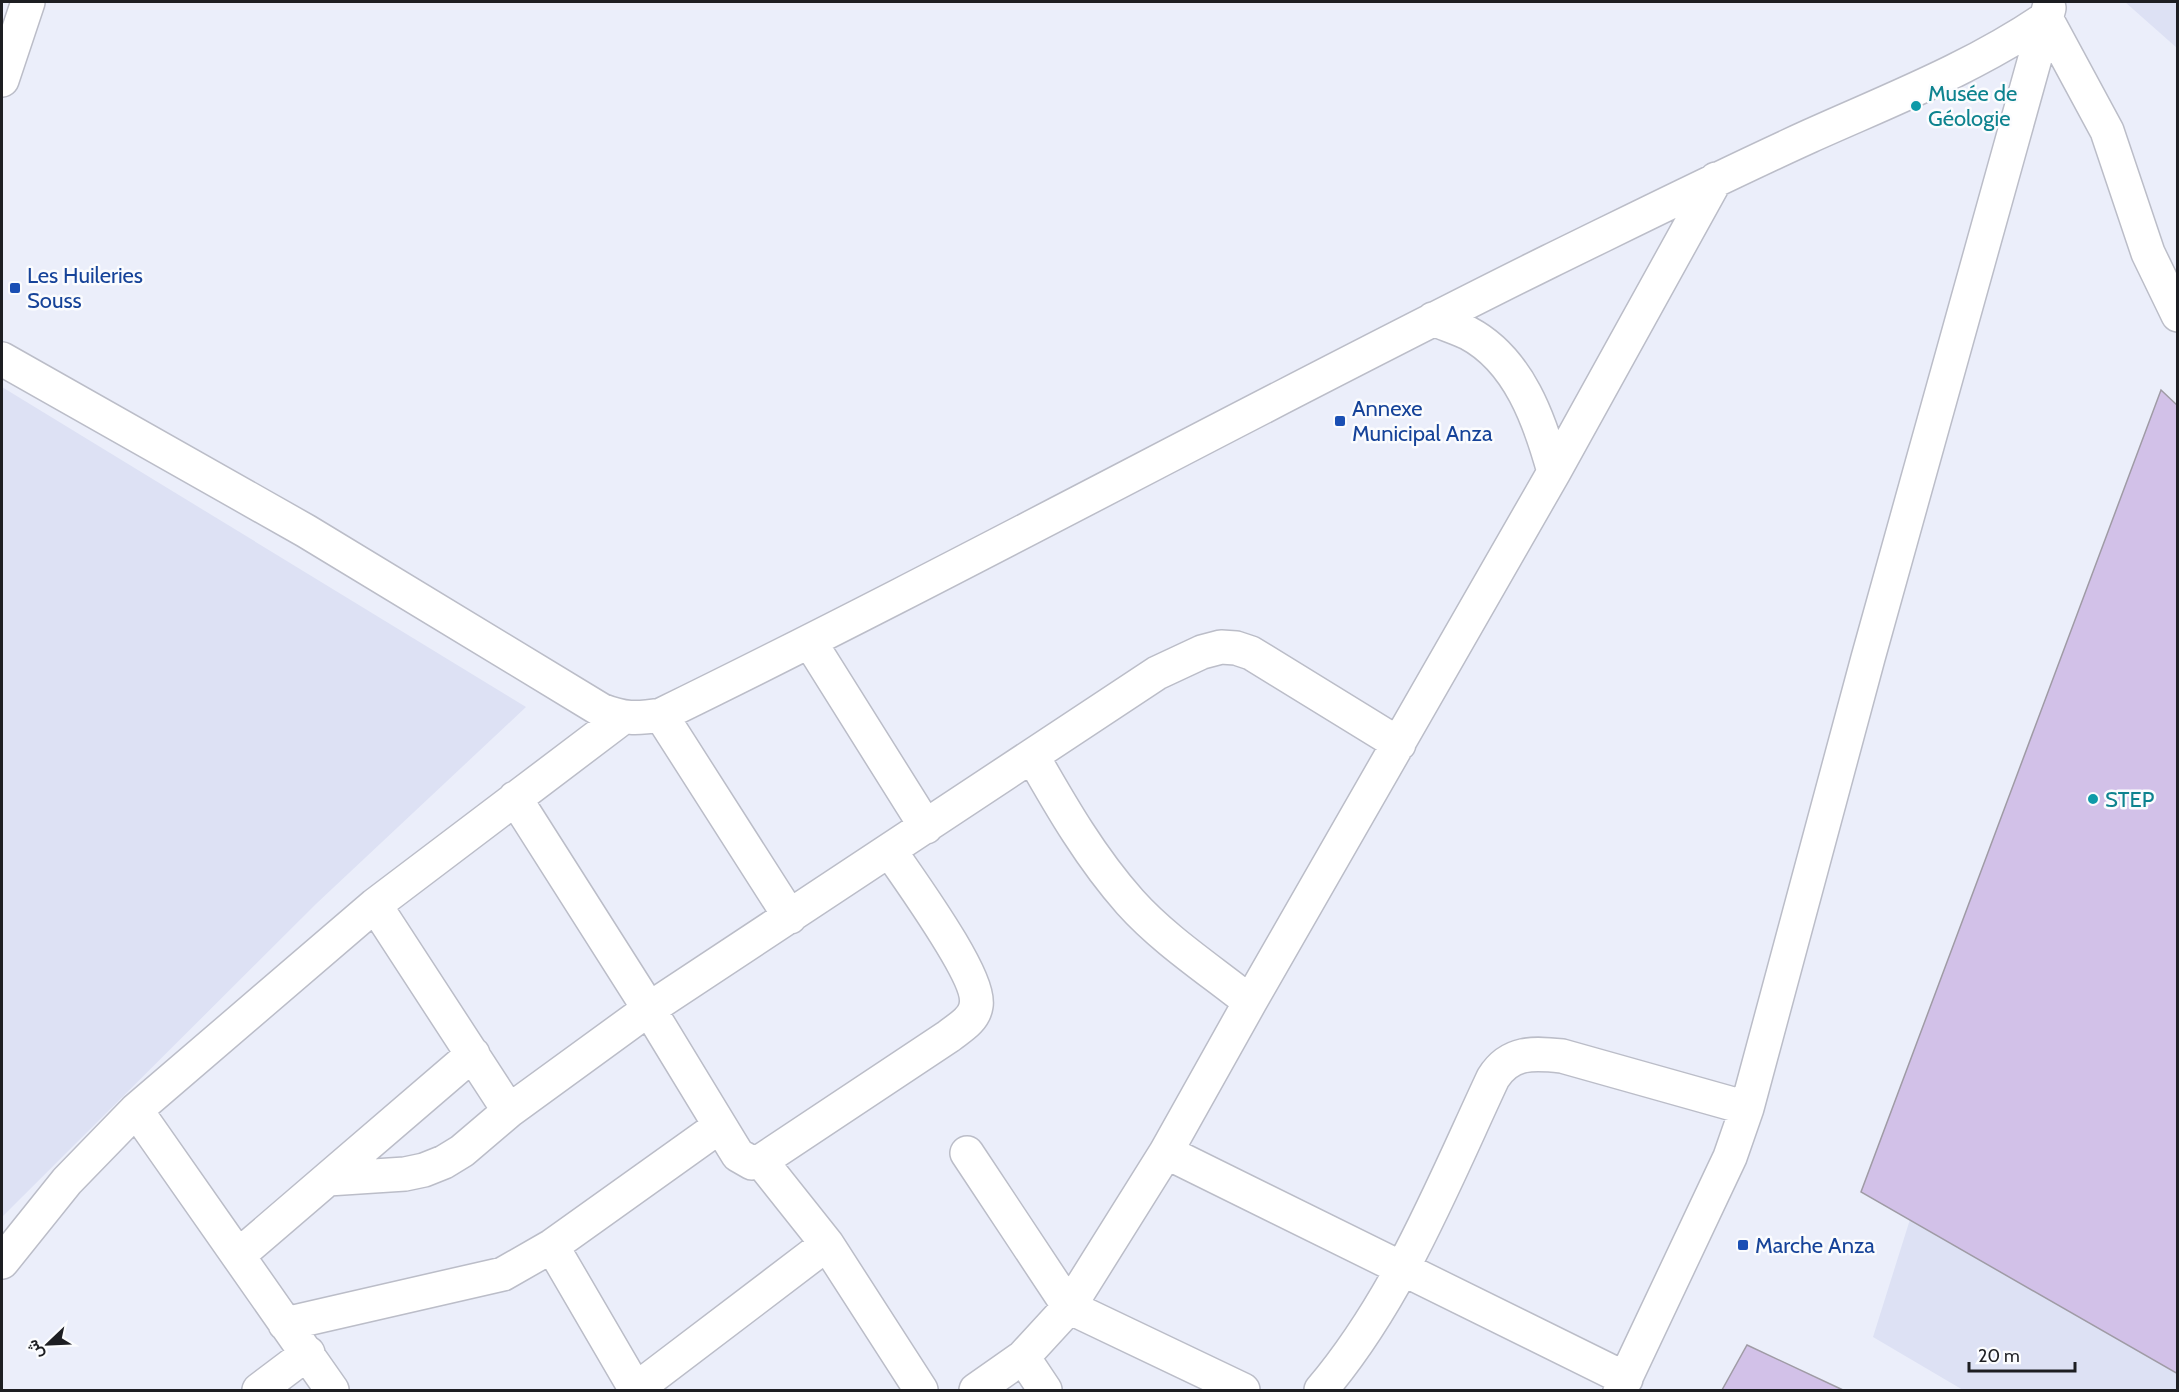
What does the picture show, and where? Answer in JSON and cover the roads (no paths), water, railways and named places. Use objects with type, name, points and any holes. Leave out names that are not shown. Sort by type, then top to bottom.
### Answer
[{"type":"street","points":[[2,80],[28,2]]},
{"type":"street","points":[[2,359],[306,531],[601,710],[622,718],[661,715],[810,642],[1433,319],[1716,179],[1959,69],[2019,37],[2049,10]]},
{"type":"street","points":[[2049,10],[2107,130],[2148,253],[2178,315]]},
{"type":"street","points":[[1166,1152],[1623,1384],[1730,1157],[1747,1108],[1868,658],[2049,10]]},
{"type":"street","points":[[976,1390],[1023,1357],[1068,1307],[1166,1152],[1554,472],[1716,179]]},
{"type":"street","points":[[1433,319],[1469,334],[1493,352],[1512,373],[1528,398],[1542,430],[1554,472]]},
{"type":"street","points":[[810,642],[926,827]]},
{"type":"street","points":[[328,1179],[396,1175],[424,1170],[444,1162],[462,1151],[509,1111],[649,1009],[1157,673],[1202,652],[1221,647],[1251,653],[1399,744]]},
{"type":"street","points":[[661,715],[790,917]]},
{"type":"street","points":[[2,1262],[66,1181],[136,1110],[375,905],[622,718]]},
{"type":"street","points":[[1033,757],[1089,850],[1131,903],[1162,932],[1250,1002]]},
{"type":"street","points":[[515,798],[649,1009],[738,1155],[752,1162],[761,1161],[949,1036],[974,1015],[977,1004],[967,973],[930,910],[890,851]]},
{"type":"street","points":[[375,905],[509,1111]]},
{"type":"street","points":[[239,1255],[473,1054]]},
{"type":"street","points":[[1321,1390],[1338,1370],[1402,1270],[1493,1078],[1500,1067],[1508,1061],[1536,1054],[1562,1056],[1747,1108]]},
{"type":"street","points":[[136,1110],[332,1390]]},
{"type":"street","points":[[285,1324],[503,1274],[552,1246],[720,1126]]},
{"type":"street","points":[[967,1153],[1068,1307],[1243,1390]]},
{"type":"street","points":[[761,1161],[827,1244],[921,1390]]},
{"type":"street","points":[[552,1246],[635,1390],[827,1244]]},
{"type":"street","points":[[259,1390],[308,1353]]},
{"type":"street","points":[[1023,1357],[1045,1390]]},
{"type":"place","name":"Musée de Géologie","points":[[1916,106]]},
{"type":"place","name":"Les Huileries Souss","points":[[15,288]]},
{"type":"place","name":"Annexe Municipal Anza","points":[[1340,421]]},
{"type":"place","name":"STEP","points":[[2093,799]]},
{"type":"place","name":"Marche Anza","points":[[1743,1245]]}]
